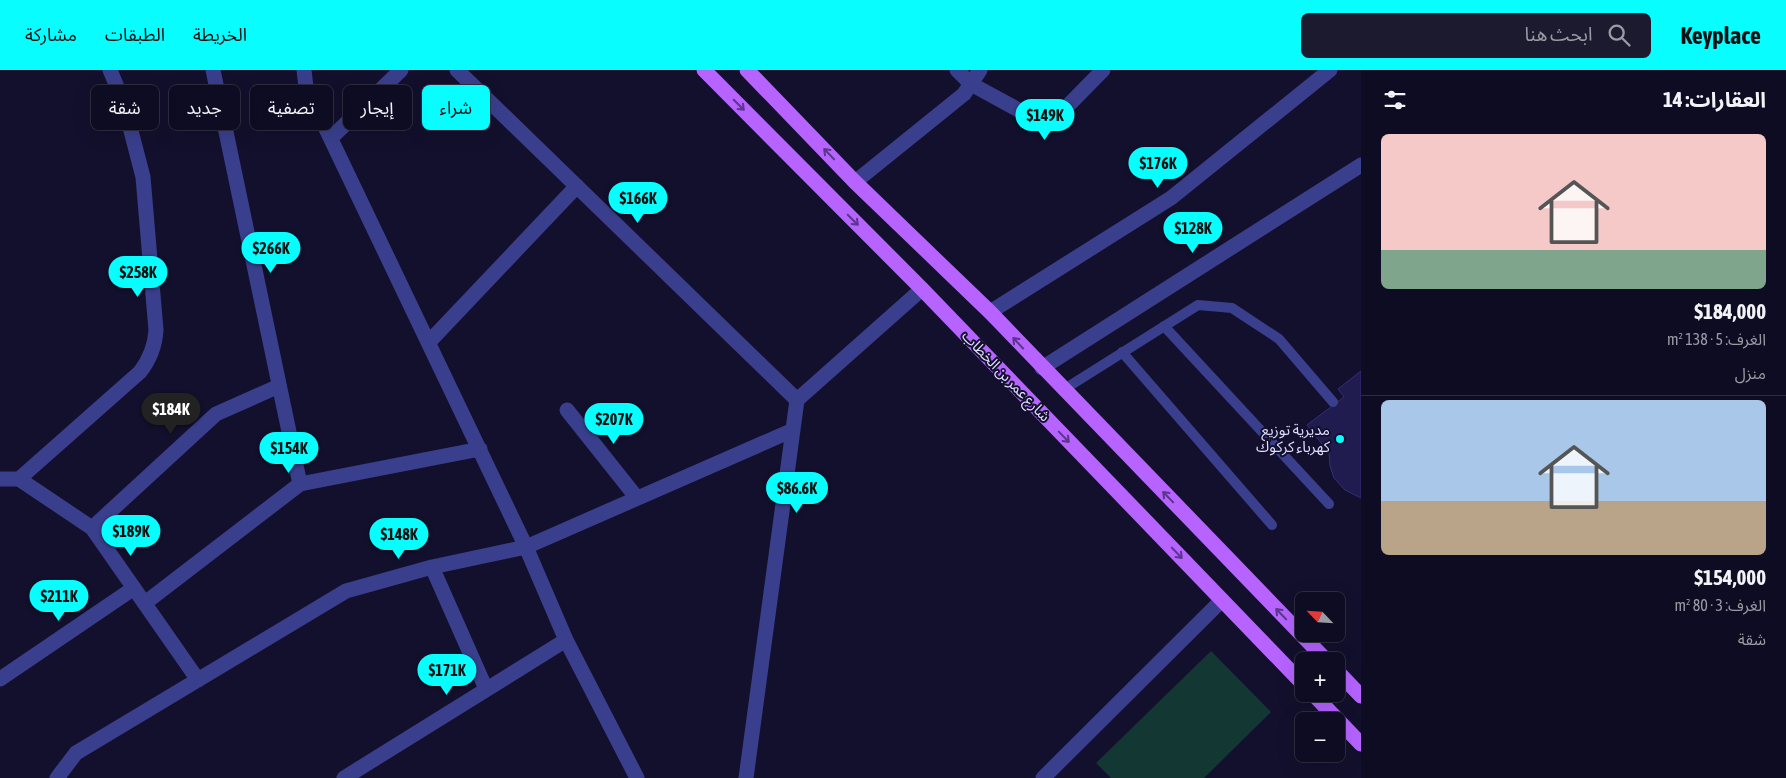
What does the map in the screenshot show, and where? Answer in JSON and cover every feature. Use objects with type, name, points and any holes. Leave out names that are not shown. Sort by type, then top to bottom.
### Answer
[{"type":"main road","name":"شارع عمر بن الخطاب","points":[[704,70],[922,289],[1295,675]]},
{"type":"main road","name":"شارع عمر بن الخطاب","points":[[747,70],[855,182],[990,312],[1063,390],[1319,652]]},
{"type":"main road","points":[[1345,679],[1361,696]]},
{"type":"main road","points":[[1321,702],[1361,744]]},
{"type":"street","points":[[19,479],[140,372],[150,358],[155,341],[156,330],[143,177],[124,104],[110,70]]},
{"type":"street","points":[[213,70],[300,484]]},
{"type":"street","points":[[304,70],[306,87],[480,449],[526,547],[566,640],[637,778]]},
{"type":"street","points":[[332,138],[401,70]]},
{"type":"street","points":[[457,70],[797,400]]},
{"type":"street","points":[[957,70],[971,84],[1048,126],[1103,70]]},
{"type":"street","points":[[855,182],[964,94],[980,70]]},
{"type":"street","points":[[990,312],[1171,198],[1330,70]]},
{"type":"street","points":[[1042,368],[1361,165]]},
{"type":"street","points":[[429,342],[577,186]]},
{"type":"street","points":[[746,778],[797,400],[922,289]]},
{"type":"street","points":[[92,528],[216,414],[279,386]]},
{"type":"street","points":[[567,410],[637,498]]},
{"type":"street","points":[[57,778],[76,753],[346,591],[432,567],[526,547],[793,430]]},
{"type":"street","points":[[145,603],[300,484],[480,449]]},
{"type":"street","points":[[0,479],[19,479],[92,528],[198,680]]},
{"type":"street","points":[[432,567],[486,689]]},
{"type":"street","points":[[0,680],[134,588]]},
{"type":"street","points":[[1043,778],[1222,600]]},
{"type":"street","points":[[344,778],[566,640]]},
{"type":"lane","points":[[1063,390],[1198,305],[1232,308],[1279,338],[1333,402]]},
{"type":"lane","points":[[1164,326],[1329,504]]},
{"type":"lane","points":[[1122,352],[1272,525]]},
{"type":"green space","points":[[1211,651],[1271,712],[1204,778],[1111,778],[1096,763]]},
{"type":"building","name":"مديرية توزيع كهرباء كركوك","points":[[1361,371],[1361,498],[1345,490],[1334,478],[1330,466],[1329,453],[1307,425],[1344,397],[1338,389]]},
{"type":"place","name":"مديرية توزيع كهرباء كركوك","points":[[1340,439]]}]
